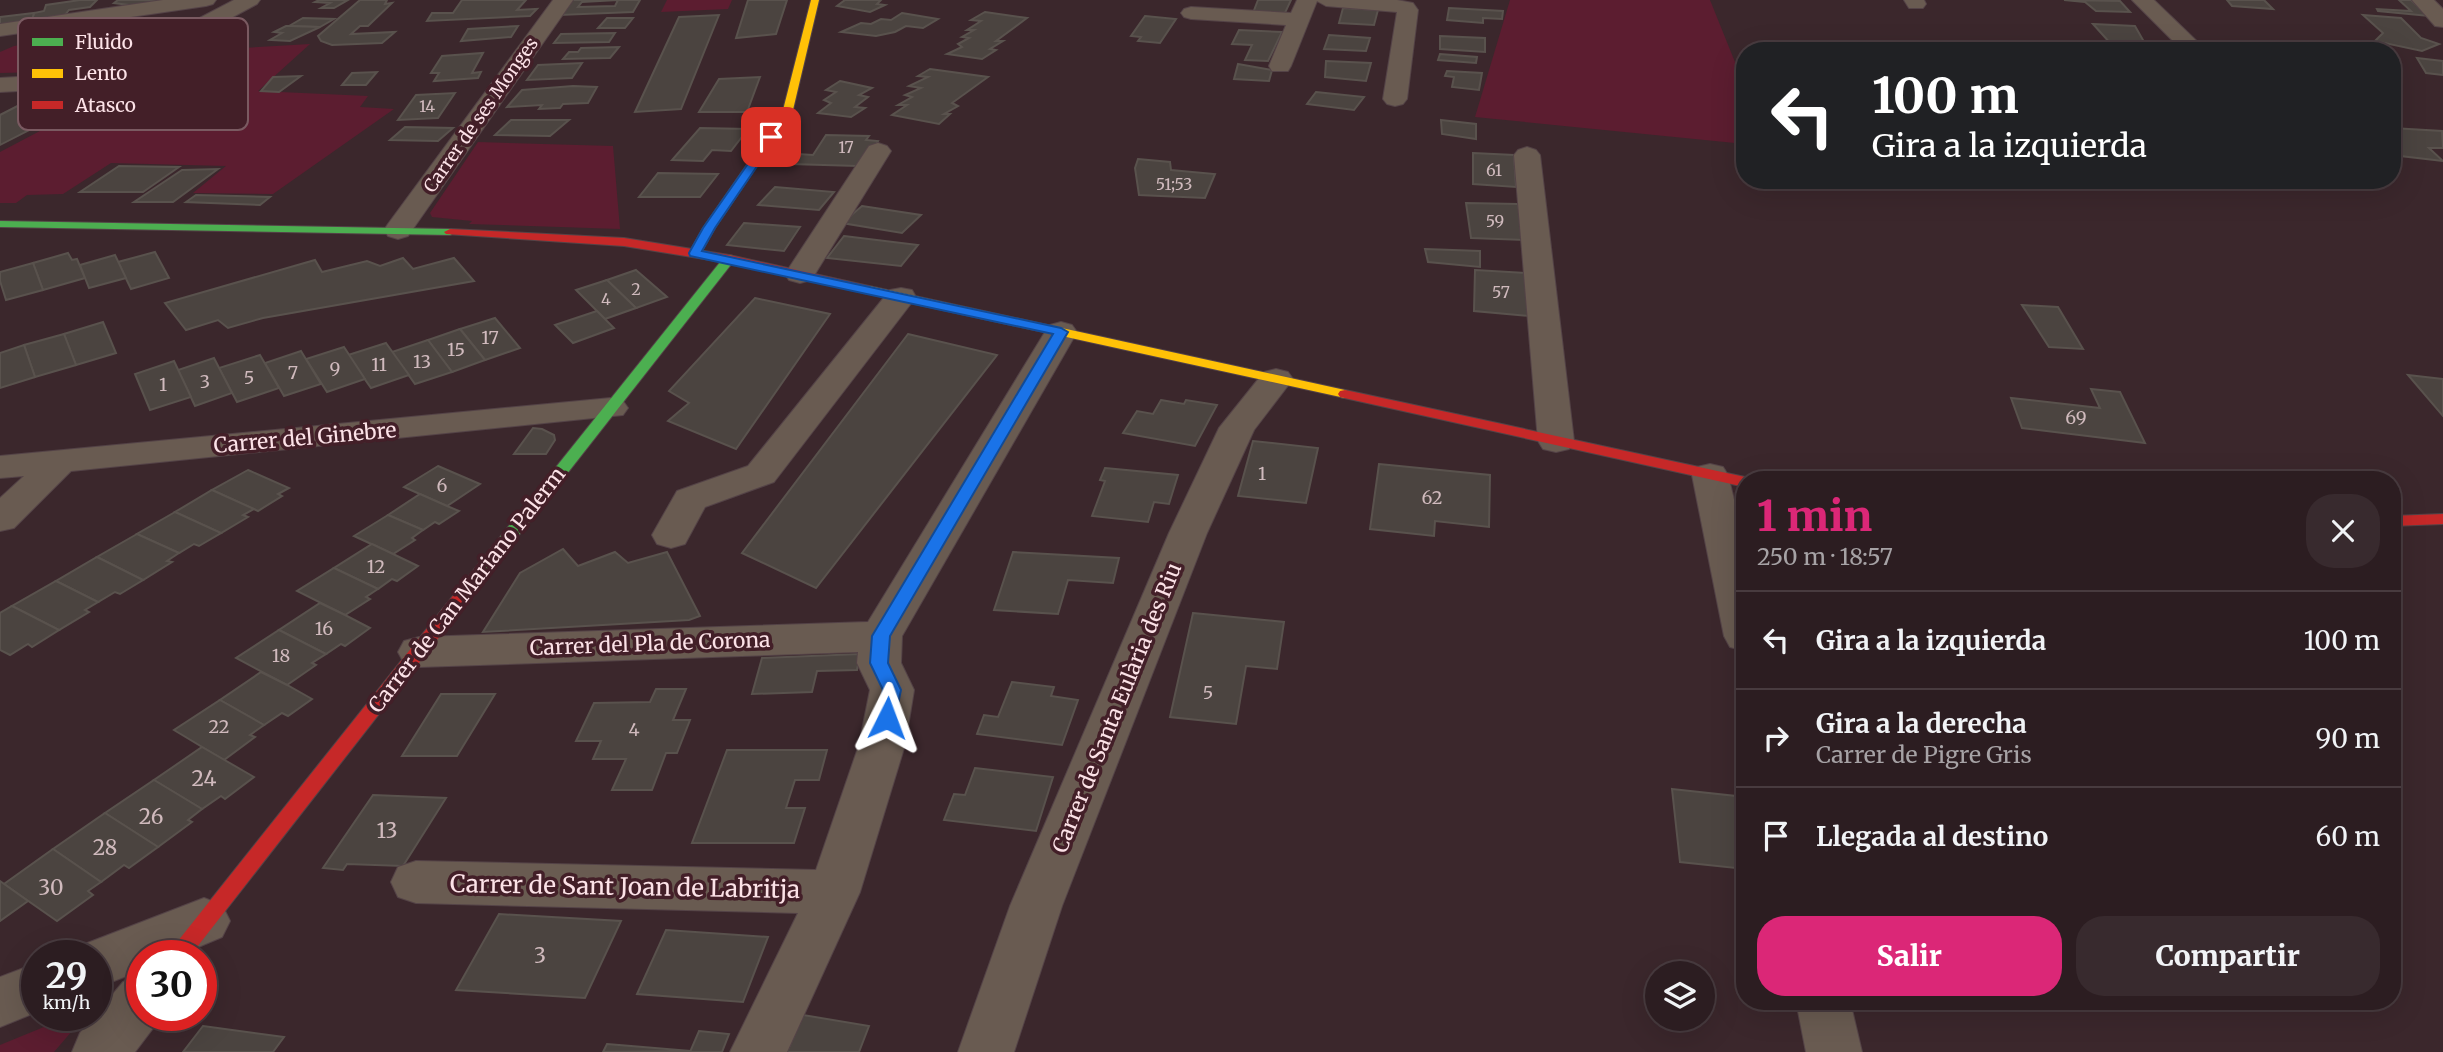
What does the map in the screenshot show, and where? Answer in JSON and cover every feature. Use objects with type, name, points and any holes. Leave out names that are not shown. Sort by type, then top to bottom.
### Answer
[{"type":"street","points":[[82,18],[206,0]]},
{"type":"street","points":[[216,18],[250,0]]},
{"type":"street","name":"Carrer de ses Monges","points":[[398,230],[563,0]]},
{"type":"street","points":[[695,253],[709,228],[787,114],[815,0]]},
{"type":"street","points":[[1326,0],[1406,7],[1408,10],[1395,99]]},
{"type":"street","points":[[2142,0],[2186,42]]},
{"type":"street","points":[[2422,0],[2443,21]]},
{"type":"street","points":[[1191,13],[1304,10],[1280,66]]},
{"type":"street","points":[[0,30],[18,27]]},
{"type":"street","points":[[0,85],[18,84]]},
{"type":"street","points":[[800,274],[878,151]]},
{"type":"street","points":[[1527,155],[1556,441]]},
{"type":"street","points":[[0,224],[398,230],[624,242],[729,259],[1728,479],[1736,553]]},
{"type":"street","name":"Carrer de Can Mariano Palerm","points":[[112,960],[191,938],[729,259]]},
{"type":"street","points":[[671,535],[690,499],[761,474],[901,297]]},
{"type":"street","points":[[758,1052],[834,892],[882,745],[892,690],[879,663],[881,636],[1061,332]]},
{"type":"street","name":"Carrer de Santa Eulària des Riu","points":[[986,1052],[1036,906],[1188,533],[1237,428],[1276,379]]},
{"type":"street","name":"Carrer del Ginebre","points":[[0,467],[611,408]]},
{"type":"street","points":[[0,519],[61,461]]},
{"type":"street","points":[[2401,521],[2443,519]]},
{"type":"street","name":"Carrer del Pla de Corona","points":[[419,652],[881,636]]},
{"type":"street","name":"Carrer de Sant Joan de Labritja","points":[[416,882],[834,892]]},
{"type":"street","points":[[0,1002],[21,993]]},
{"type":"street","points":[[1825,1010],[1833,1052]]},
{"type":"street","points":[[100,1052],[126,1020]]},
{"type":"shaded area","points":[[667,0],[732,0],[728,9],[661,12]]},
{"type":"shaded area","points":[[1510,0],[1710,0],[1736,65],[1736,143],[1475,117]]},
{"type":"shaded area","points":[[310,44],[258,91],[368,96],[360,107],[394,109],[273,194],[193,193],[226,166],[111,163],[63,194],[27,195],[16,203],[0,203],[0,152],[42,130],[248,130],[248,48]]},
{"type":"shaded area","points":[[18,45],[18,73],[0,73],[0,52]]},
{"type":"shaded area","points":[[478,142],[613,146],[620,229],[469,224],[472,221],[432,217],[430,213]]},
{"type":"shaded area","points":[[34,1031],[72,1031],[54,1052],[0,1052],[0,1045]]},
{"type":"building","points":[[97,0],[90,7],[69,10],[65,15],[33,18],[34,13],[44,11],[46,5]]},
{"type":"building","points":[[118,0],[160,0],[144,7],[114,3]]},
{"type":"building","points":[[348,0],[334,8],[321,8],[330,3],[315,2]]},
{"type":"building","points":[[360,0],[387,0],[385,4],[392,3],[368,26],[360,26],[351,34],[395,32],[382,43],[332,45],[321,41],[318,36]]},
{"type":"building","points":[[462,0],[526,0],[517,10],[537,9],[530,16],[427,21],[432,13],[453,13]]},
{"type":"building","points":[[571,0],[618,0],[640,0],[633,12],[560,15]],"holes":[[[618,0],[615,6],[578,7],[582,2]]]},
{"type":"building","points":[[748,0],[787,0],[776,34],[736,38]]},
{"type":"building","points":[[845,0],[881,0],[877,4],[885,5],[870,12],[837,6]]},
{"type":"building","points":[[1258,0],[1291,0],[1284,15],[1253,13]]},
{"type":"building","points":[[2064,0],[2120,1],[2130,12],[2096,11],[2085,2]]},
{"type":"building","points":[[2227,0],[2264,0],[2273,9],[2232,6]]},
{"type":"building","points":[[2399,0],[2411,0],[2429,16],[2377,9],[2411,11]]},
{"type":"building","points":[[1343,8],[1378,10],[1374,25],[1339,23]]},
{"type":"building","points":[[1449,8],[1503,11],[1502,19],[1483,18],[1483,23],[1447,20]]},
{"type":"building","points":[[985,12],[1027,18],[996,41],[1003,41],[990,49],[996,50],[982,59],[947,54],[962,47],[958,44],[969,38],[962,37],[974,30],[967,30],[981,21],[971,20]]},
{"type":"building","points":[[34,13],[33,18],[18,18],[18,22],[0,25],[0,17]]},
{"type":"building","points":[[902,13],[938,19],[923,28],[906,26],[895,32],[876,36],[841,32],[861,23],[891,20]]},
{"type":"building","points":[[719,15],[681,109],[635,112],[679,17]]},
{"type":"building","points":[[2363,15],[2401,18],[2421,38],[2439,44],[2422,51],[2401,47],[2401,42],[2375,41],[2383,33]]},
{"type":"building","points":[[1145,16],[1176,19],[1160,43],[1138,41],[1141,37],[1131,36]]},
{"type":"building","points":[[303,18],[334,19],[320,27],[289,26]]},
{"type":"building","points":[[607,18],[633,18],[625,28],[598,28]]},
{"type":"building","points":[[2093,24],[2135,26],[2144,42],[2109,42]]},
{"type":"building","points":[[286,26],[320,27],[290,41],[270,40],[282,33],[274,32]]},
{"type":"building","points":[[518,26],[511,37],[461,41],[468,29]]},
{"type":"building","points":[[1239,30],[1282,32],[1268,61],[1245,60],[1252,45],[1232,44]]},
{"type":"building","points":[[615,33],[609,42],[554,43],[561,34]]},
{"type":"building","points":[[1329,35],[1370,38],[1366,51],[1324,49]]},
{"type":"building","points":[[1440,36],[1485,38],[1485,52],[1440,49]]},
{"type":"building","points":[[619,47],[610,58],[563,59],[569,52],[578,52],[581,48]]},
{"type":"building","points":[[483,53],[472,73],[481,72],[478,78],[434,81],[439,73],[431,73],[442,56]]},
{"type":"building","points":[[1440,54],[1477,57],[1476,63],[1438,60]]},
{"type":"building","points":[[2417,58],[2443,61],[2443,75],[2426,73]]},
{"type":"building","points":[[1326,61],[1371,63],[1366,81],[1325,77]]},
{"type":"building","points":[[582,63],[572,78],[527,80],[538,65]]},
{"type":"building","points":[[1238,64],[1272,70],[1269,81],[1234,79]]},
{"type":"building","points":[[930,69],[988,77],[952,103],[958,106],[944,114],[950,114],[939,124],[892,115],[907,105],[898,105],[912,97],[905,95],[921,88],[909,86],[928,77],[918,76]]},
{"type":"building","points":[[1447,71],[1482,73],[1479,90],[1452,87],[1454,77],[1445,76]]},
{"type":"building","points":[[377,72],[366,85],[342,85],[352,73]]},
{"type":"building","points":[[301,76],[279,92],[261,91],[273,77]]},
{"type":"building","points":[[760,77],[747,112],[699,112],[719,79]]},
{"type":"building","points":[[840,81],[872,88],[859,95],[868,97],[855,107],[865,108],[851,117],[818,113],[831,103],[824,100],[836,92],[826,90]]},
{"type":"building","points":[[597,87],[588,103],[563,104],[560,108],[539,109],[542,105],[507,107],[522,90]]},
{"type":"building","points":[[1316,92],[1364,97],[1354,110],[1307,104]]},
{"type":"building","points":[[455,93],[438,118],[398,120],[416,95]]},
{"type":"building","points":[[18,106],[18,130],[29,130],[0,145],[0,115]]},
{"type":"building","points":[[511,120],[569,120],[550,136],[495,135]]},
{"type":"building","points":[[1441,120],[1476,124],[1476,139],[1442,134]]},
{"type":"building","points":[[405,127],[453,128],[438,141],[390,140]]},
{"type":"building","points":[[700,128],[748,129],[731,151],[712,150],[703,161],[672,160]]},
{"type":"building","points":[[2401,129],[2442,131],[2443,148],[2429,148],[2443,161],[2401,156]]},
{"type":"building","points":[[826,135],[869,136],[866,140],[878,141],[867,160],[858,166],[791,164],[798,154],[813,155]]},
{"type":"building","points":[[1473,153],[1514,155],[1516,187],[1473,184]]},
{"type":"building","points":[[1138,159],[1170,162],[1171,170],[1215,174],[1205,198],[1139,195],[1135,168]]},
{"type":"building","points":[[119,166],[179,167],[143,192],[80,192]]},
{"type":"building","points":[[218,169],[173,202],[134,202],[182,170]]},
{"type":"building","points":[[658,173],[718,174],[700,197],[639,197]]},
{"type":"building","points":[[775,187],[834,192],[819,210],[758,205]]},
{"type":"building","points":[[196,195],[270,197],[260,205],[186,202]]},
{"type":"building","points":[[1466,203],[1518,204],[1525,240],[1471,238]]},
{"type":"building","points":[[862,206],[921,215],[902,233],[842,223]]},
{"type":"building","points":[[744,223],[800,227],[784,251],[727,245]]},
{"type":"building","points":[[844,236],[918,245],[901,266],[827,258]]},
{"type":"building","points":[[1425,249],[1480,251],[1480,267],[1428,262]]},
{"type":"building","points":[[155,252],[169,278],[131,289],[118,262]]},
{"type":"building","points":[[68,253],[72,260],[77,259],[85,278],[43,290],[33,263]]},
{"type":"building","points":[[115,255],[126,278],[89,288],[80,265]]},
{"type":"building","points":[[403,258],[413,269],[454,258],[474,281],[263,318],[228,328],[218,320],[186,330],[165,303],[315,260],[322,272],[367,261],[380,266]]},
{"type":"building","points":[[33,263],[43,290],[6,300],[0,272]]},
{"type":"building","points":[[636,270],[667,297],[636,308],[607,280]]},
{"type":"building","points":[[1475,270],[1526,273],[1529,316],[1474,311]]},
{"type":"building","points":[[607,280],[636,308],[605,319],[576,290]]},
{"type":"building","points":[[755,298],[830,314],[736,449],[668,421],[689,403],[669,391]]},
{"type":"building","points":[[2022,305],[2058,307],[2083,349],[2049,347]]},
{"type":"building","points":[[597,311],[614,328],[573,343],[555,325]]},
{"type":"building","points":[[495,318],[520,348],[485,360],[460,329]]},
{"type":"building","points":[[103,322],[116,353],[76,365],[64,334]]},
{"type":"building","points":[[460,329],[485,360],[452,372],[428,340]]},
{"type":"building","points":[[64,334],[76,365],[35,377],[24,345]]},
{"type":"building","points":[[908,334],[997,355],[816,588],[742,553]]},
{"type":"building","points":[[428,340],[452,372],[415,384],[392,352]]},
{"type":"building","points":[[386,343],[409,375],[371,388],[348,355]]},
{"type":"building","points":[[24,345],[35,377],[0,388],[0,353]]},
{"type":"building","points":[[344,347],[365,379],[327,392],[306,359]]},
{"type":"building","points":[[301,351],[321,384],[284,396],[265,363]]},
{"type":"building","points":[[260,355],[279,388],[237,402],[219,368]]},
{"type":"building","points":[[214,358],[232,393],[195,406],[178,370]]},
{"type":"building","points":[[174,361],[191,397],[150,410],[135,374]]},
{"type":"building","points":[[2408,375],[2443,379],[2443,416]]},
{"type":"building","points":[[2091,389],[2120,392],[2145,443],[2022,428],[2011,398],[2100,408]]},
{"type":"building","points":[[1161,400],[1184,404],[1186,400],[1217,405],[1195,446],[1123,433],[1137,411],[1153,414]]},
{"type":"building","points":[[533,428],[554,435],[555,440],[546,454],[514,454]]},
{"type":"building","points":[[1253,441],[1318,448],[1306,503],[1238,496]]},
{"type":"building","points":[[1379,464],[1490,475],[1489,527],[1435,521],[1434,536],[1370,529]]},
{"type":"building","points":[[438,466],[480,484],[447,506],[404,487]]},
{"type":"building","points":[[1105,468],[1178,475],[1169,504],[1154,502],[1148,522],[1092,516],[1105,481],[1100,480]]},
{"type":"building","points":[[248,470],[289,488],[278,494],[282,496],[258,511],[212,490]]},
{"type":"building","points":[[212,490],[254,509],[243,515],[248,517],[221,533],[175,512]]},
{"type":"building","points":[[420,494],[459,511],[439,524],[435,522],[423,530],[388,515]]},
{"type":"building","points":[[175,512],[221,533],[199,546],[194,544],[179,553],[137,534]]},
{"type":"building","points":[[388,515],[423,530],[412,538],[415,540],[393,554],[354,536]]},
{"type":"building","points":[[137,534],[179,553],[167,561],[172,562],[143,580],[97,557]]},
{"type":"building","points":[[372,544],[418,566],[397,581],[392,579],[378,589],[334,568]]},
{"type":"building","points":[[563,549],[578,566],[615,552],[628,563],[667,552],[700,616],[689,620],[483,632],[520,573]]},
{"type":"building","points":[[1013,552],[1119,558],[1113,583],[1068,580],[1058,614],[994,610]]},
{"type":"building","points":[[97,557],[143,580],[120,594],[115,592],[98,602],[56,581]]},
{"type":"building","points":[[334,568],[378,589],[366,597],[370,599],[345,615],[297,591]]},
{"type":"building","points":[[56,581],[98,602],[85,610],[89,612],[59,630],[12,606]]},
{"type":"building","points":[[320,603],[370,628],[345,646],[341,644],[326,654],[279,630]]},
{"type":"building","points":[[12,606],[59,630],[32,647],[28,644],[10,655],[0,650],[0,613]]},
{"type":"building","points":[[1193,613],[1284,622],[1277,669],[1246,666],[1236,724],[1170,717]]},
{"type":"building","points":[[279,630],[326,654],[312,663],[316,665],[287,685],[236,658]]},
{"type":"building","points":[[860,654],[857,670],[817,671],[812,692],[752,694],[762,658]]},
{"type":"building","points":[[261,672],[312,699],[288,716],[282,713],[264,725],[220,700]]},
{"type":"building","points":[[1012,682],[1054,687],[1051,696],[1078,700],[1062,745],[977,734],[984,715],[998,717]]},
{"type":"building","points":[[656,689],[686,689],[673,720],[690,720],[677,753],[666,753],[652,790],[612,790],[626,759],[593,759],[601,741],[576,741],[594,703],[650,702]]},
{"type":"building","points":[[441,694],[495,694],[457,756],[402,756]]},
{"type":"building","points":[[220,700],[264,725],[250,735],[255,737],[224,760],[174,730]]},
{"type":"building","points":[[202,747],[254,777],[225,799],[221,796],[202,809],[154,780]]},
{"type":"building","points":[[727,750],[827,750],[819,780],[795,780],[786,808],[805,808],[794,843],[692,843]]},
{"type":"building","points":[[975,768],[1053,777],[1036,831],[944,820],[954,794],[965,795]]},
{"type":"building","points":[[154,780],[202,809],[188,820],[192,822],[158,847],[105,813]]},
{"type":"building","points":[[1672,789],[1736,796],[1736,868],[1680,862]]},
{"type":"building","points":[[373,795],[446,798],[403,866],[347,864],[343,870],[323,868]]},
{"type":"building","points":[[105,813],[158,847],[129,868],[124,865],[101,882],[53,849]]},
{"type":"building","points":[[53,849],[101,882],[88,891],[93,895],[57,921],[4,884]]},
{"type":"building","points":[[0,881],[28,901],[0,921]]},
{"type":"building","points":[[499,914],[621,921],[585,998],[456,990]]},
{"type":"building","points":[[666,930],[768,937],[743,1002],[637,994]]},
{"type":"building","points":[[803,1015],[869,1026],[859,1052],[787,1052]]},
{"type":"building","points":[[217,1028],[284,1037],[273,1052],[183,1052],[199,1031],[217,1031]]},
{"type":"building","points":[[699,1031],[729,1034],[722,1052],[690,1052]]},
{"type":"building","points":[[607,1044],[691,1051],[603,1052]]},
{"type":"traffic: fast","points":[[0,224],[450,232]]},
{"type":"traffic: fast","points":[[462,596],[729,259]]},
{"type":"traffic: slow","points":[[695,253],[709,228],[787,114],[815,0]]},
{"type":"traffic: slow","points":[[869,290],[1345,394]]},
{"type":"traffic: jam","points":[[450,232],[624,242],[729,259],[869,290]]},
{"type":"traffic: jam","points":[[1345,394],[1736,480]]},
{"type":"traffic: jam","points":[[2401,521],[2443,519]]},
{"type":"traffic: jam","points":[[190,940],[462,596]]},
{"type":"route","points":[[771,137],[695,253],[1061,332],[881,636],[879,663],[892,690],[887,718]]}]
